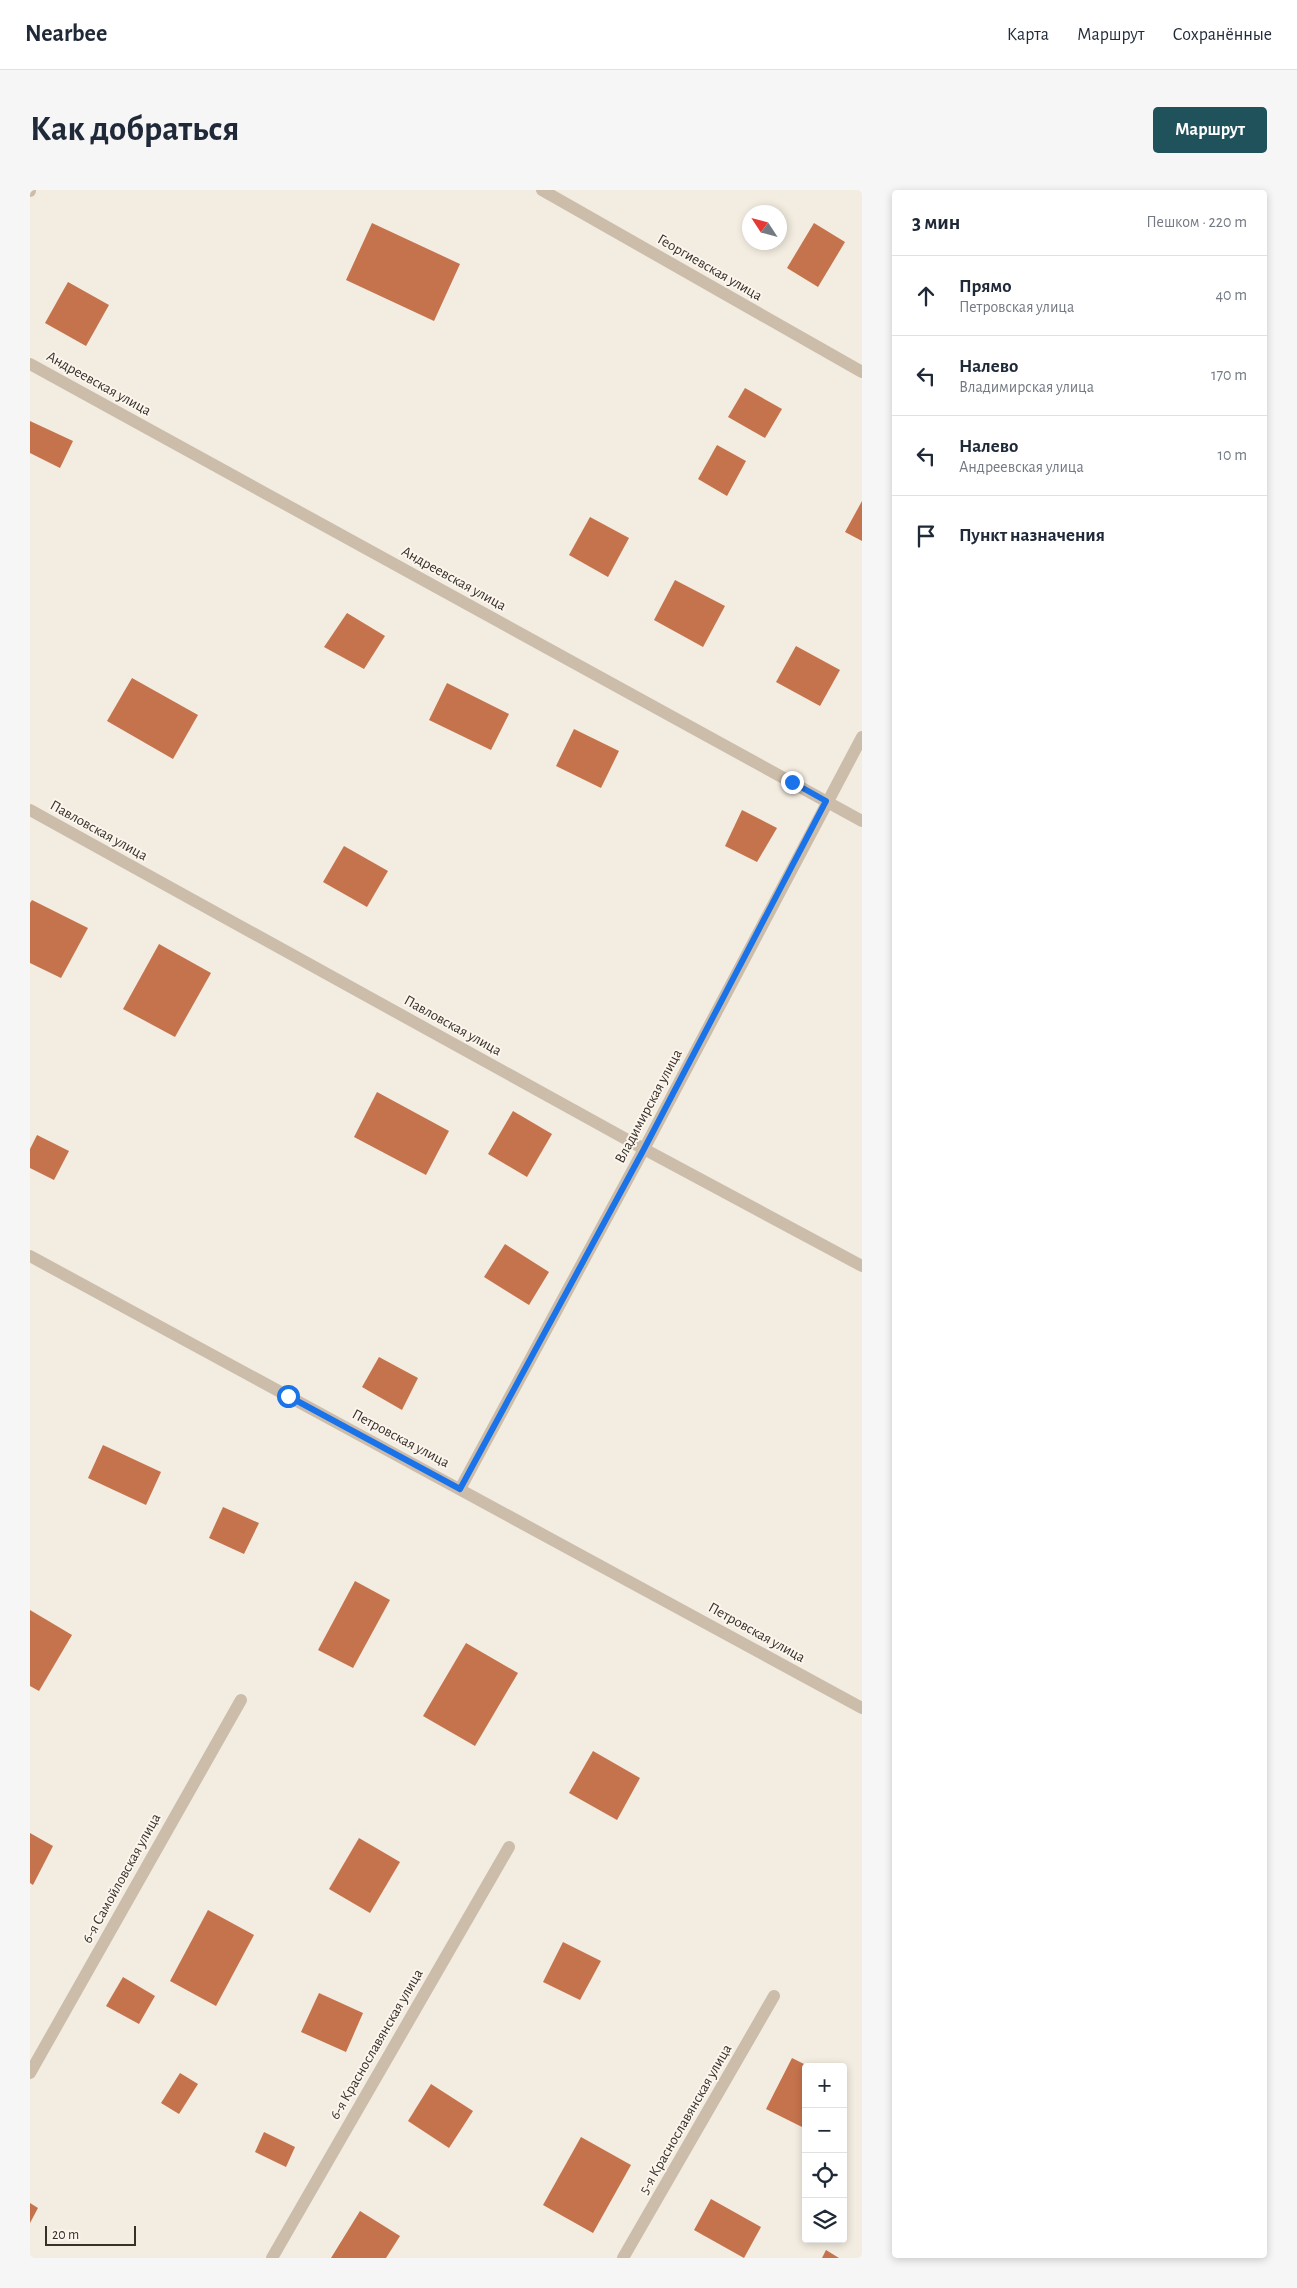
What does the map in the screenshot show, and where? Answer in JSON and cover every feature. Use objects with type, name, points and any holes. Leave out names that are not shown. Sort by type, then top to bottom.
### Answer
[{"type":"street","name":"Георгиевская улица","points":[[542,190],[862,372]]},
{"type":"street","name":"Андреевская улица","points":[[30,364],[862,821]]},
{"type":"street","name":"Владимирская улица","points":[[460,1489],[644,1149],[826,801],[862,737]]},
{"type":"street","name":"Павловская улица","points":[[30,810],[644,1149],[862,1266]]},
{"type":"street","name":"Петровская улица","points":[[30,1256],[862,1708]]},
{"type":"street","name":"6-я Самойловская улица","points":[[30,2073],[241,1700]]},
{"type":"street","name":"6-я Краснославянская улица","points":[[272,2258],[509,1847]]},
{"type":"street","name":"5-я Краснославянская улица","points":[[624,2258],[774,1996]]},
{"type":"building","points":[[372,223],[460,264],[434,321],[346,280]]},
{"type":"building","points":[[814,223],[845,242],[818,287],[787,268]]},
{"type":"building","points":[[68,282],[109,305],[86,346],[45,323]]},
{"type":"building","points":[[745,388],[782,409],[765,438],[728,417]]},
{"type":"building","points":[[30,421],[73,441],[60,468],[30,453]]},
{"type":"building","points":[[717,445],[746,461],[727,496],[698,479]]},
{"type":"building","points":[[862,501],[862,541],[845,532]]},
{"type":"building","points":[[590,517],[629,538],[608,577],[569,555]]},
{"type":"building","points":[[675,580],[725,606],[703,647],[654,620]]},
{"type":"building","points":[[347,613],[385,636],[364,669],[324,647]]},
{"type":"building","points":[[796,646],[840,670],[820,706],[776,682]]},
{"type":"building","points":[[132,678],[198,715],[173,759],[107,721]]},
{"type":"building","points":[[447,683],[509,714],[491,750],[429,720]]},
{"type":"building","points":[[574,729],[619,751],[601,788],[556,766]]},
{"type":"building","points":[[742,810],[777,828],[757,862],[725,846]]},
{"type":"building","points":[[344,846],[388,871],[367,907],[323,882]]},
{"type":"building","points":[[32,900],[88,928],[61,978],[30,963],[30,903]]},
{"type":"building","points":[[159,944],[211,973],[175,1037],[123,1009]]},
{"type":"building","points":[[377,1092],[449,1131],[426,1175],[354,1137]]},
{"type":"building","points":[[513,1111],[552,1134],[527,1177],[488,1154]]},
{"type":"building","points":[[37,1135],[69,1151],[54,1180],[30,1168],[30,1149]]},
{"type":"building","points":[[505,1244],[549,1272],[529,1305],[484,1277]]},
{"type":"building","points":[[379,1357],[418,1378],[402,1410],[362,1387]]},
{"type":"building","points":[[103,1445],[161,1472],[146,1505],[88,1478]]},
{"type":"building","points":[[223,1507],[259,1523],[244,1554],[209,1538]]},
{"type":"building","points":[[355,1581],[390,1600],[353,1668],[318,1650]]},
{"type":"building","points":[[30,1610],[72,1635],[39,1691],[30,1686]]},
{"type":"building","points":[[466,1643],[518,1673],[475,1746],[423,1716]]},
{"type":"building","points":[[593,1751],[640,1778],[617,1820],[569,1793]]},
{"type":"building","points":[[30,1833],[53,1846],[33,1885],[30,1883]]},
{"type":"building","points":[[359,1838],[400,1862],[370,1913],[329,1889]]},
{"type":"building","points":[[208,1910],[254,1935],[216,2006],[170,1981]]},
{"type":"building","points":[[563,1942],[601,1961],[580,2000],[543,1982]]},
{"type":"building","points":[[123,1977],[155,1996],[139,2024],[106,2006]]},
{"type":"building","points":[[319,1993],[363,2013],[346,2052],[301,2032]]},
{"type":"building","points":[[792,2058],[802,2063],[802,2127],[766,2109]]},
{"type":"building","points":[[180,2073],[198,2084],[179,2114],[161,2103]]},
{"type":"building","points":[[431,2084],[473,2111],[449,2148],[408,2121]]},
{"type":"building","points":[[264,2132],[295,2147],[286,2167],[255,2152]]},
{"type":"building","points":[[581,2137],[631,2165],[593,2233],[543,2205]]},
{"type":"building","points":[[711,2199],[761,2227],[744,2258],[694,2230]]},
{"type":"building","points":[[30,2203],[38,2208],[30,2223]]},
{"type":"building","points":[[360,2211],[400,2236],[386,2258],[331,2258]]},
{"type":"building","points":[[826,2250],[839,2258],[822,2258]]},
{"type":"route","points":[[288,1396],[460,1489],[644,1149],[826,801],[792,782]]}]
